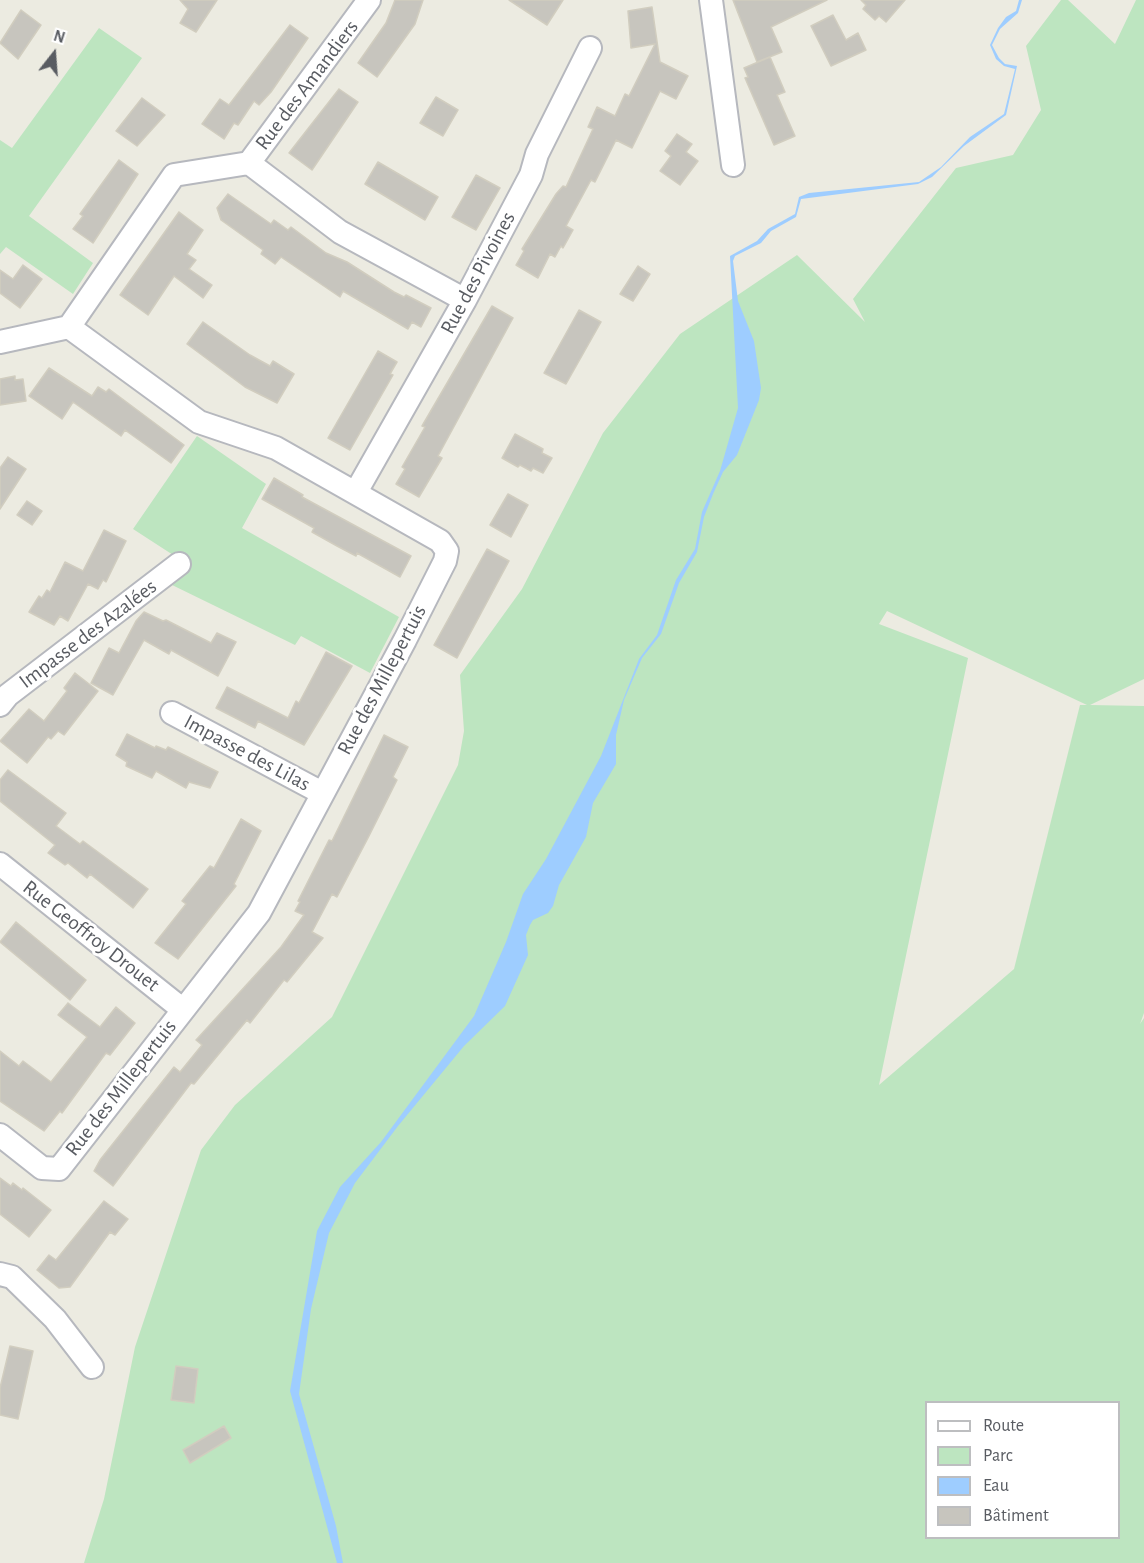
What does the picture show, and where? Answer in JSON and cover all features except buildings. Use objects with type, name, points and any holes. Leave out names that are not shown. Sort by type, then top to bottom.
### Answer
[{"type":"street","name":"Rue des Amandiers","points":[[69,327],[174,175],[249,163],[369,0]]},
{"type":"street","points":[[711,0],[732,165]]},
{"type":"street","name":"Rue des Pivoines","points":[[356,492],[465,300],[531,175],[537,154],[590,48]]},
{"type":"street","points":[[249,163],[340,232],[465,300]]},
{"type":"street","points":[[0,342],[69,327]]},
{"type":"street","name":"Rue des Millepertuis","points":[[0,1135],[42,1168],[59,1169],[259,913],[405,640],[445,561],[447,551],[440,541],[276,448],[199,422],[69,327]]},
{"type":"street","name":"Impasse des Azalées","points":[[0,705],[8,695],[179,564]]},
{"type":"street","name":"Impasse des Lilas","points":[[172,713],[322,793]]},
{"type":"street","name":"Rue Geoffroy Drouet","points":[[0,864],[182,1009]]},
{"type":"street","points":[[0,1274],[12,1276],[55,1319],[92,1367]]},
{"type":"green space","points":[[1061,0],[1068,0],[1115,44],[1136,0],[1144,0],[1144,679],[1090,705],[1144,706],[1144,1013],[1140,1024],[1144,1018],[1144,1563],[84,1563],[104,1499],[135,1347],[201,1150],[235,1105],[332,1017],[458,765],[464,731],[460,675],[522,589],[603,433],[680,334],[797,255],[865,322],[853,299],[956,168],[1013,155],[1041,110],[1026,46]],"holes":[[[887,611],[1087,705],[1080,705],[1014,969],[879,1085],[968,658],[879,624]]]},
{"type":"green space","points":[[99,28],[142,58],[29,216],[93,263],[73,294],[6,247],[0,254],[0,140],[12,148]]},
{"type":"green space","points":[[197,436],[266,484],[242,528],[399,617],[370,673],[301,636],[295,645],[170,584],[187,564],[133,529]]},
{"type":"water","points":[[1019,0],[1022,0],[1018,13],[1000,29],[992,45],[1005,64],[1017,66],[1006,115],[964,146],[932,177],[918,184],[801,199],[796,217],[771,231],[761,243],[735,256],[733,261],[738,301],[754,341],[761,388],[759,400],[737,455],[723,472],[713,494],[704,517],[697,552],[679,583],[661,634],[642,658],[624,700],[616,735],[616,764],[593,803],[586,837],[559,885],[553,906],[548,913],[533,920],[530,925],[526,935],[528,955],[505,1006],[464,1046],[398,1126],[355,1183],[329,1233],[311,1309],[299,1394],[336,1526],[343,1563],[337,1563],[290,1391],[317,1231],[340,1187],[381,1142],[474,1016],[506,942],[523,894],[546,859],[601,756],[639,659],[657,635],[676,580],[695,549],[702,512],[720,471],[738,408],[730,256],[757,241],[768,229],[795,214],[799,197],[809,193],[919,182],[941,167],[970,137],[1004,114],[1015,69],[1004,66],[996,59],[990,45],[1006,17],[1016,11]]}]
